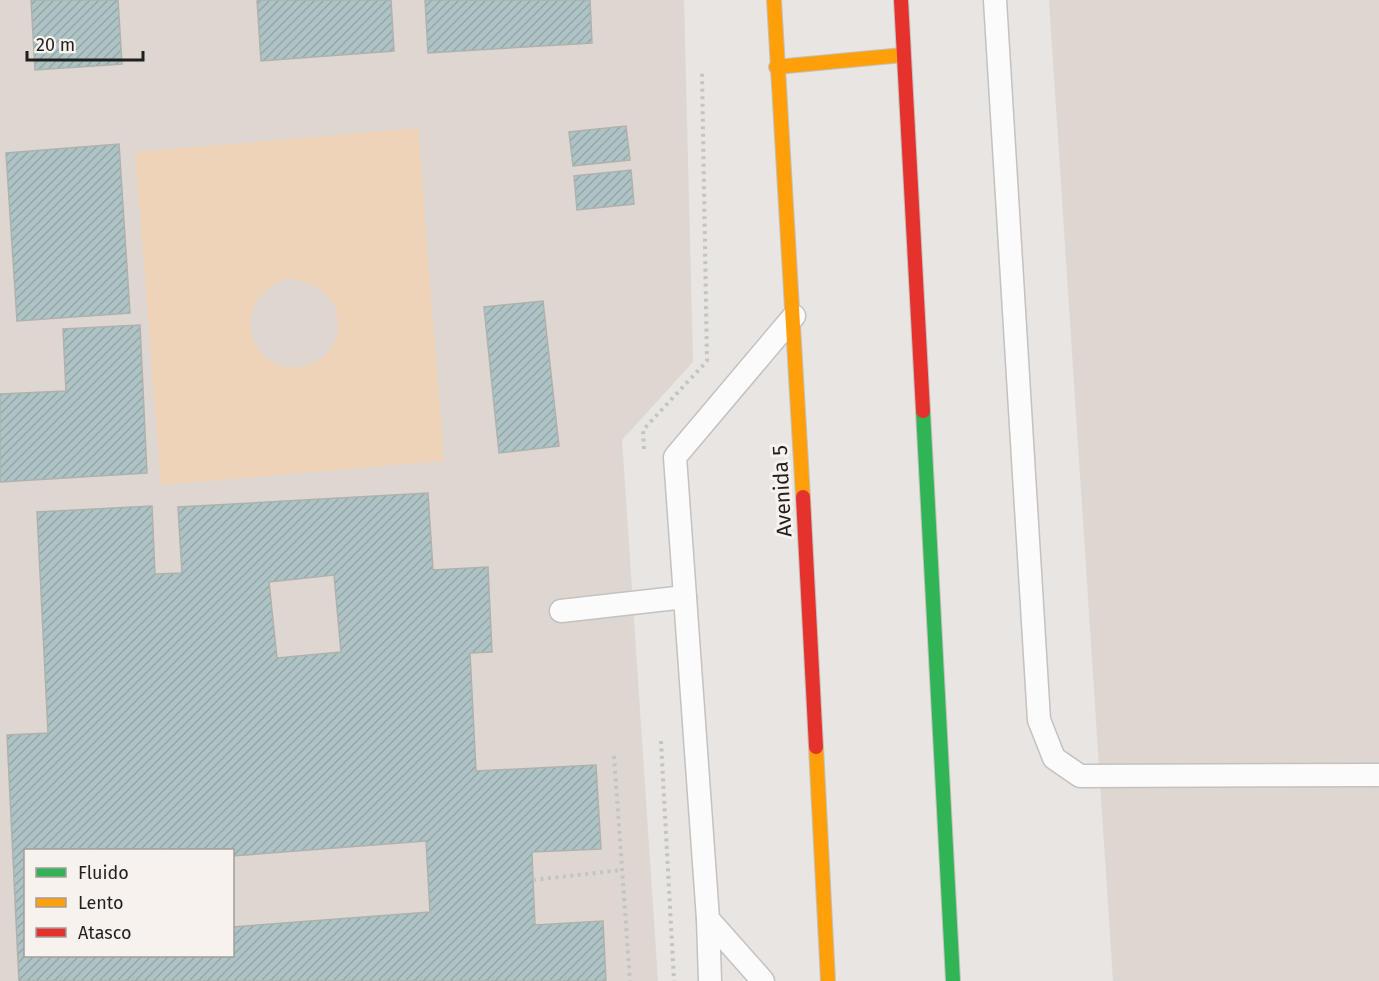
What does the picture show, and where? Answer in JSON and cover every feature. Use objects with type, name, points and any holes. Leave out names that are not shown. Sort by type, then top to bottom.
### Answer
[{"type":"street","name":"Avenida 5","points":[[774,0],[776,67],[794,316],[828,981]]},
{"type":"street","points":[[901,0],[953,981]]},
{"type":"street","points":[[776,67],[903,55]]},
{"type":"lane","points":[[995,0],[1039,720],[1054,758],[1080,776],[1379,775]]},
{"type":"lane","points":[[710,981],[708,919],[675,457],[794,316]]},
{"type":"lane","points":[[561,611],[685,597]]},
{"type":"lane","points":[[708,919],[763,981]]},
{"type":"path","points":[[614,756],[630,981]]},
{"type":"path","points":[[533,880],[622,870]]},
{"type":"shaded area","points":[[0,0],[684,0],[693,362],[622,440],[658,981],[0,981]]},
{"type":"shaded area","points":[[1049,0],[1379,0],[1379,981],[1113,981]]},
{"type":"shaded area","points":[[418,128],[444,461],[161,485],[135,152]],"holes":[[[288,279],[319,288],[326,294],[336,311],[338,322],[336,338],[326,354],[315,362],[294,367],[276,364],[262,354],[253,339],[250,322],[255,305],[267,290]]]},
{"type":"building","points":[[31,0],[118,0],[122,64],[35,70]]},
{"type":"building","points":[[257,0],[391,0],[394,51],[261,61]]},
{"type":"building","points":[[425,0],[590,0],[592,43],[428,53]]},
{"type":"building","points":[[626,126],[630,160],[573,166],[569,132]]},
{"type":"building","points":[[119,144],[130,313],[17,321],[6,153]]},
{"type":"building","points":[[631,170],[634,204],[577,210],[574,176]]},
{"type":"building","points":[[543,301],[559,446],[499,453],[484,307]]},
{"type":"building","points":[[140,325],[147,473],[0,482],[0,394],[66,391],[63,329]]},
{"type":"building","points":[[428,493],[433,570],[488,567],[492,652],[470,653],[476,771],[596,765],[601,849],[532,852],[535,925],[603,921],[606,981],[19,981],[7,735],[48,733],[37,512],[152,506],[155,574],[182,573],[178,507]],"holes":[[[334,575],[341,652],[277,658],[269,582]]]},
{"type":"traffic: fast","points":[[923,411],[953,981]]},
{"type":"traffic: slow","points":[[774,0],[803,497]]},
{"type":"traffic: slow","points":[[776,67],[903,55]]},
{"type":"traffic: slow","points":[[816,747],[828,981]]},
{"type":"traffic: jam","points":[[901,0],[923,411]]},
{"type":"traffic: jam","points":[[803,497],[816,747]]}]
